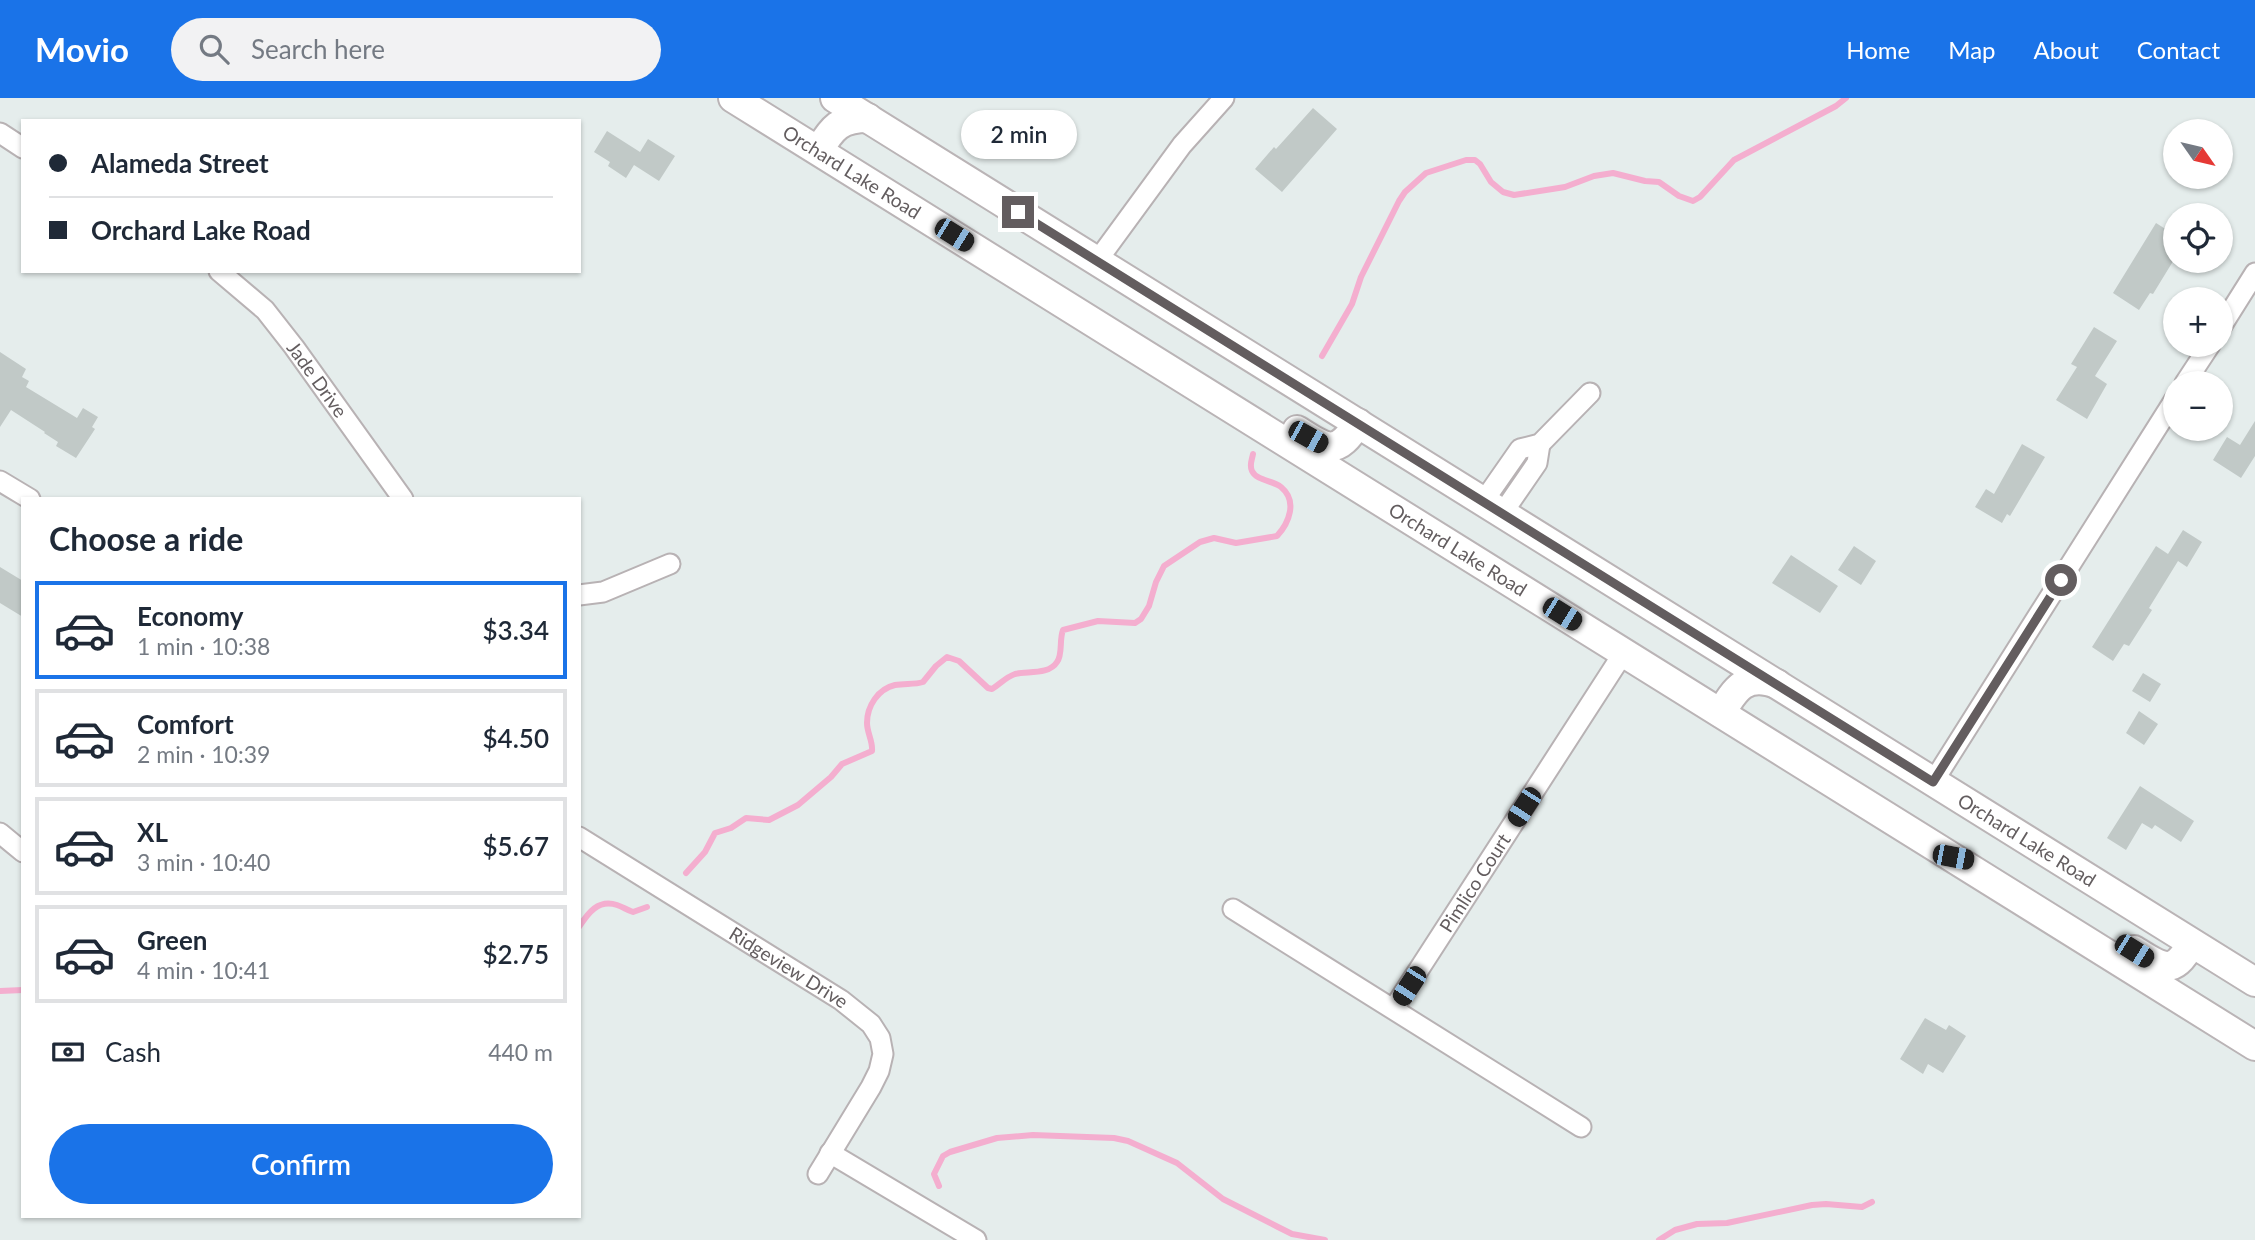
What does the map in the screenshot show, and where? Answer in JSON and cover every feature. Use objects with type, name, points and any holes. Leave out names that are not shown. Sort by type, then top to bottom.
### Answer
[{"type":"main road","name":"Orchard Lake Road","points":[[733,98],[2255,1046]]},
{"type":"main road","name":"Orchard Lake Road","points":[[835,98],[2255,982]]},
{"type":"main road","points":[[819,150],[837,125],[846,120],[868,118]]},
{"type":"main road","points":[[1167,368],[1207,373],[1324,446],[1335,447],[1346,440],[1358,423]]},
{"type":"main road","points":[[1721,713],[1733,692],[1743,684],[1768,680],[1780,685]]},
{"type":"main road","points":[[1953,857],[1983,863],[2026,882],[2158,965],[2169,968],[2177,964],[2186,955],[2191,943]]},
{"type":"street","points":[[1097,261],[1182,145],[1224,98]]},
{"type":"street","points":[[0,133],[21,147]]},
{"type":"street","name":"Jade Drive","points":[[221,273],[265,310],[402,497]]},
{"type":"street","points":[[2233,308],[2255,273]]},
{"type":"street","points":[[1492,508],[1537,463],[1540,444],[1590,393]]},
{"type":"street","points":[[1933,782],[2163,418]]},
{"type":"street","points":[[0,481],[27,497]]},
{"type":"street","points":[[581,595],[603,592],[670,564]]},
{"type":"street","name":"Pimlico Court","points":[[1394,1008],[1624,652]]},
{"type":"street","points":[[0,833],[21,850]]},
{"type":"street","name":"Ridgeview Drive","points":[[581,838],[841,1000],[871,1024],[880,1038],[883,1054],[879,1071],[818,1174]]},
{"type":"street","points":[[1233,909],[1581,1127]]},
{"type":"street","points":[[830,1153],[976,1240]]},
{"type":"building","points":[[1313,108],[1337,129],[1282,192],[1255,169]]},
{"type":"building","points":[[607,131],[640,152],[648,139],[675,156],[659,181],[634,165],[626,178],[608,166],[610,162],[594,152]]},
{"type":"building","points":[[2156,223],[2163,227],[2163,273],[2166,273],[2153,294],[2150,293],[2139,310],[2113,293]]},
{"type":"building","points":[[2094,327],[2117,341],[2095,376],[2107,384],[2087,419],[2056,400],[2077,367],[2071,364]]},
{"type":"building","points":[[0,352],[26,369],[22,377],[29,381],[26,387],[77,418],[83,408],[98,417],[92,427],[95,429],[76,458],[56,446],[58,442],[45,432],[11,410],[0,427]]},
{"type":"building","points":[[2255,421],[2255,456],[2241,478],[2213,460],[2225,441],[2233,441],[2240,445]]},
{"type":"building","points":[[2022,444],[2045,457],[2010,516],[2007,514],[2002,523],[1975,507],[1986,489],[1994,494]]},
{"type":"building","points":[[2183,530],[2202,542],[2187,567],[2178,561],[2129,646],[2124,644],[2113,661],[2092,647],[2156,546],[2168,554]]},
{"type":"building","points":[[1854,546],[1876,561],[1861,585],[1838,570]]},
{"type":"building","points":[[1791,555],[1838,586],[1820,613],[1772,583]]},
{"type":"building","points":[[0,567],[21,580],[21,616],[0,603]]},
{"type":"building","points":[[2143,673],[2161,684],[2150,702],[2132,691]]},
{"type":"building","points":[[2139,711],[2158,724],[2144,745],[2126,733]]},
{"type":"building","points":[[2140,786],[2194,821],[2181,842],[2155,825],[2152,829],[2142,823],[2126,850],[2107,838]]},
{"type":"building","points":[[1925,1018],[1946,1030],[1949,1025],[1966,1036],[1943,1073],[1928,1064],[1923,1074],[1900,1059]]},
{"type":"waterway","points":[[1322,356],[1352,304],[1361,277],[1399,201],[1426,173],[1466,160],[1475,160],[1491,182],[1503,192],[1514,195],[1565,187],[1594,176],[1613,173],[1659,182],[1679,196],[1693,201],[1700,197],[1734,160],[1836,106],[1846,98]]},
{"type":"waterway","points":[[686,873],[705,852],[715,833],[731,828],[746,818],[769,820],[798,805],[842,764],[872,751],[867,727],[869,710],[883,690],[899,684],[923,682],[947,657],[959,661],[992,689],[1015,674],[1049,669],[1059,659],[1063,630],[1098,621],[1135,623],[1141,619],[1149,606],[1164,566],[1200,542],[1214,538],[1236,543],[1277,536],[1290,512],[1289,499],[1281,487],[1254,474],[1251,467],[1253,454]]},
{"type":"waterway","points":[[581,924],[590,912],[604,904],[617,905],[633,912],[647,907]]},
{"type":"waterway","points":[[0,991],[21,990]]},
{"type":"waterway","points":[[939,1186],[934,1174],[943,1156],[997,1138],[1033,1135],[1114,1138],[1128,1141],[1177,1163],[1223,1199],[1292,1234],[1325,1240]]},
{"type":"waterway","points":[[1659,1240],[1675,1230],[1697,1224],[1727,1223],[1812,1205],[1862,1207],[1872,1202]]},
{"type":"route","points":[[1018,212],[1933,782],[2061,580]]}]
